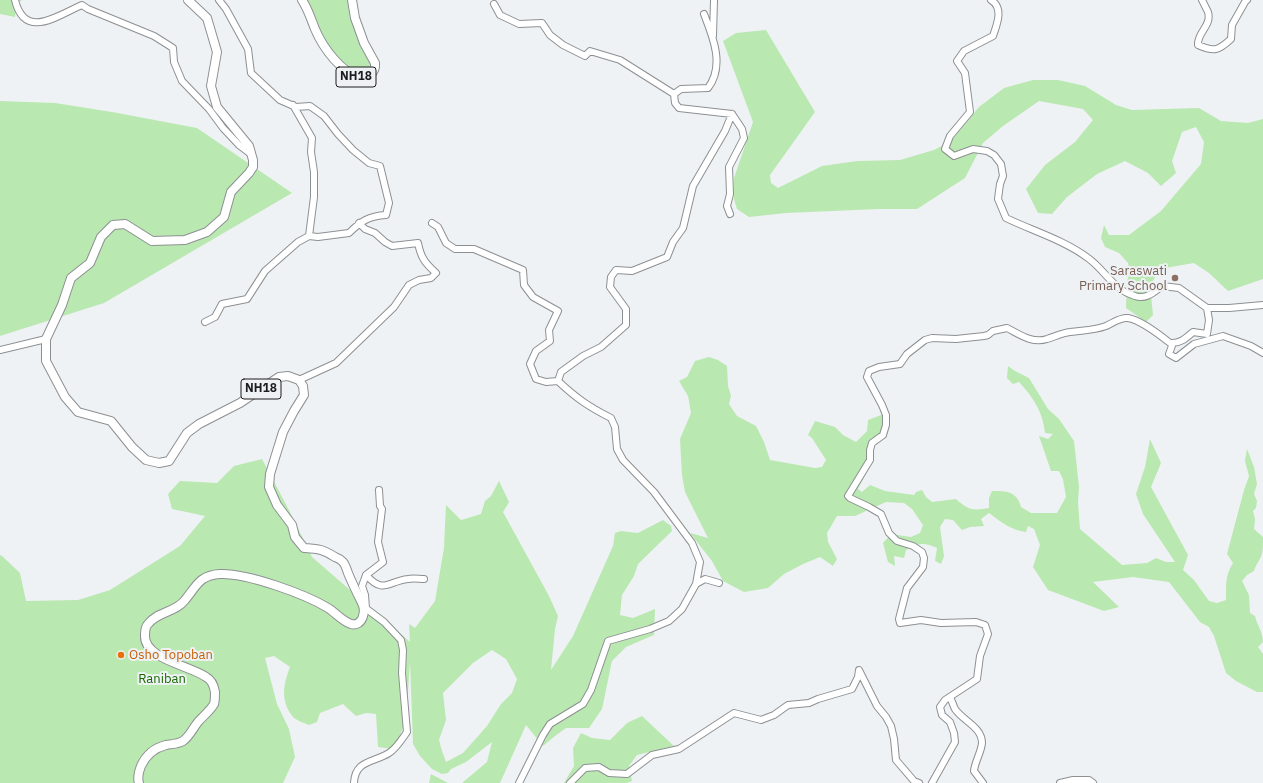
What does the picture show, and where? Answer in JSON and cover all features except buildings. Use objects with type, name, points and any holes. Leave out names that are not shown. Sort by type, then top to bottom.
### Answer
[{"type":"main road","name":"NH18","points":[[188,0],[207,18],[217,52],[211,86],[217,107],[249,146],[253,164],[251,171],[231,192],[224,217],[207,232],[185,240],[152,241],[125,224],[113,225],[101,237],[90,263],[71,278],[62,305],[46,339],[46,361],[65,397],[78,412],[111,421],[132,447],[146,460],[159,463],[169,461],[187,433],[199,424],[240,403],[278,377],[288,376],[299,380],[303,386],[304,395],[294,410],[283,432],[270,474],[269,488],[277,505],[292,525],[295,538],[304,548],[323,550],[343,562],[365,608]]},
{"type":"main road","name":"NH18","points":[[302,0],[323,45],[346,72],[363,79],[372,74],[375,63],[364,43],[355,18],[352,0]]},
{"type":"main road","points":[[138,783],[139,770],[149,754],[155,749],[183,741],[188,737],[214,703],[215,693],[213,683],[206,677],[164,659],[147,646],[144,638],[146,625],[154,618],[176,609],[182,604],[194,586],[201,581],[218,574],[255,580],[298,593],[328,609],[342,620],[351,624],[360,622],[364,617],[365,608]]},
{"type":"street","points":[[15,0],[17,9],[26,19],[33,23],[42,23],[54,19],[82,5],[88,9],[154,36],[173,48],[174,62],[182,82],[209,110],[239,145],[250,154]]},
{"type":"street","points":[[205,322],[216,317],[222,304],[247,299],[266,271],[298,242],[309,236],[349,233],[359,223],[375,216],[386,215],[389,203],[380,166],[369,163],[353,150],[324,116],[310,106],[296,107],[280,100],[251,74],[248,49],[226,9],[219,0]]},
{"type":"street","points":[[713,40],[714,0]]},
{"type":"street","points":[[991,0],[995,3],[998,9],[999,20],[993,36],[964,51],[957,61],[965,73],[970,112],[950,136],[945,149],[954,156],[973,149],[987,151],[994,155],[1001,164],[1004,176],[1000,184],[998,199],[1006,218],[1065,244],[1089,258],[1121,290],[1136,297],[1149,296],[1162,286],[1179,288],[1207,308],[1263,305]]},
{"type":"street","points":[[1202,0],[1208,13],[1208,23],[1198,39],[1198,45],[1208,50],[1222,48],[1231,39],[1232,25],[1247,0]]},
{"type":"street","points":[[494,4],[500,15],[519,24],[542,23],[550,35],[563,45],[586,56],[590,51],[620,60],[674,94]]},
{"type":"street","points":[[674,94],[681,89],[708,88],[717,71],[713,40],[704,14]]},
{"type":"street","points":[[674,94],[675,103],[680,108],[732,114],[742,129],[744,138],[729,167],[730,194],[726,206],[730,214]]},
{"type":"street","points":[[293,105],[312,138],[311,152],[314,172],[314,197],[309,236]]},
{"type":"street","points":[[558,381],[561,372],[583,356],[601,347],[626,325],[626,308],[610,287],[611,277],[616,270],[632,271],[667,258],[673,242],[684,228],[694,186],[725,131],[732,114]]},
{"type":"street","points":[[299,380],[336,363],[394,307],[409,285],[419,280],[431,278],[436,273],[421,255],[418,243],[392,246],[365,229],[359,223]]},
{"type":"street","points":[[432,223],[438,227],[446,243],[455,249],[474,250],[523,270],[524,285],[533,297],[558,311],[549,330],[550,341],[536,351],[530,364],[536,379],[546,382],[558,381],[574,396],[591,408],[611,418],[614,427],[617,449],[623,460],[654,492],[692,543],[700,562],[696,584],[682,610],[669,621],[650,629],[608,641],[591,690],[583,704],[550,724],[519,783]]},
{"type":"street","points":[[932,783],[955,742],[954,733],[950,722],[942,715],[940,707],[945,700],[977,679],[980,656],[988,634],[985,625],[976,622],[941,623],[920,620],[900,623],[899,619],[907,588],[923,567],[924,558],[922,552],[913,546],[897,541],[889,533],[881,514],[848,496],[870,460],[870,450],[872,444],[883,435],[886,425],[886,415],[867,377],[870,371],[879,367],[900,364],[907,354],[925,340],[932,338],[984,336],[993,331],[1007,328],[1028,339],[1039,341],[1069,332],[1089,331],[1106,326],[1122,318],[1129,318],[1154,330],[1170,343],[1174,343],[1182,341],[1193,332],[1206,334],[1209,320],[1207,308]]},
{"type":"street","points":[[1174,343],[1168,354],[1176,358],[1194,344],[1223,336],[1251,346],[1263,353]]},
{"type":"street","points":[[0,350],[46,339]]},
{"type":"street","points":[[354,783],[354,774],[360,766],[390,753],[407,732],[402,673],[403,650],[401,640],[384,622],[365,608],[365,595],[362,586],[366,575],[384,562],[378,542],[382,509],[380,506],[379,490]]},
{"type":"street","points":[[366,575],[372,582],[385,586],[407,579],[424,579]]},
{"type":"street","points":[[696,584],[705,579],[719,584]]},
{"type":"street","points":[[570,783],[585,768],[599,767],[609,773],[628,774],[652,755],[679,749],[734,713],[761,720],[788,705],[809,704],[818,699],[852,689],[858,677],[859,670],[877,706],[891,726],[896,760],[914,781],[918,783]]},
{"type":"street","points":[[950,697],[956,710],[970,723],[980,736],[982,743],[979,756],[975,763],[974,771],[983,783]]},
{"type":"street","points":[[1060,783],[1074,780],[1090,780],[1093,783]]},
{"type":"green space","points":[[0,0],[23,0],[17,2],[15,17],[0,14]]},
{"type":"green space","points":[[307,0],[349,0],[353,25],[370,61],[367,73],[365,74],[354,71],[342,62],[332,51],[322,36]]},
{"type":"green space","points":[[766,30],[815,112],[770,175],[771,183],[778,188],[822,166],[857,161],[900,160],[934,150],[951,141],[979,107],[1004,88],[1033,80],[1058,80],[1085,86],[1116,105],[1132,110],[1199,108],[1221,121],[1248,123],[1263,119],[1263,279],[1228,291],[1209,273],[1194,263],[1165,268],[1162,265],[1150,286],[1153,315],[1146,322],[1126,308],[1127,281],[1130,272],[1128,263],[1119,253],[1105,247],[1101,238],[1104,225],[1109,235],[1129,235],[1161,211],[1201,164],[1204,142],[1196,127],[1182,132],[1172,161],[1176,173],[1161,186],[1148,173],[1125,161],[1097,174],[1067,197],[1052,214],[1038,213],[1026,189],[1045,165],[1075,142],[1093,120],[1083,109],[1039,101],[1003,126],[983,143],[965,178],[917,209],[786,213],[749,217],[737,209],[734,199],[734,178],[753,122],[723,41],[736,33]]},
{"type":"green space","points":[[0,101],[55,103],[197,128],[292,193],[104,303],[0,336]]},
{"type":"green space","points":[[709,357],[718,360],[727,366],[728,386],[731,396],[729,404],[737,416],[756,426],[764,442],[770,460],[815,468],[822,467],[826,460],[812,438],[808,435],[815,421],[835,427],[843,435],[856,442],[867,431],[868,420],[889,412],[889,426],[885,434],[872,449],[868,469],[858,489],[862,492],[870,485],[885,491],[914,495],[916,492],[922,490],[926,497],[932,502],[956,499],[971,509],[979,509],[989,508],[989,498],[992,491],[1002,491],[1014,495],[1021,507],[1031,513],[1057,513],[1066,497],[1063,479],[1059,471],[1051,471],[1039,436],[1048,439],[1053,434],[1045,433],[1040,412],[1033,399],[1024,388],[1019,382],[1013,384],[1007,378],[1008,366],[1029,378],[1048,409],[1059,419],[1074,441],[1079,487],[1078,502],[1080,529],[1122,565],[1147,563],[1156,558],[1166,562],[1175,562],[1143,514],[1136,494],[1145,467],[1150,439],[1161,463],[1151,487],[1188,555],[1183,570],[1194,580],[1209,601],[1217,603],[1226,600],[1227,576],[1233,563],[1227,554],[1249,476],[1245,461],[1247,449],[1254,467],[1257,484],[1254,494],[1257,501],[1256,508],[1253,511],[1255,519],[1254,529],[1263,537],[1263,546],[1262,554],[1254,571],[1247,575],[1242,581],[1249,595],[1250,613],[1255,616],[1263,638],[1263,642],[1258,647],[1263,654],[1263,692],[1257,692],[1236,681],[1226,673],[1214,636],[1209,627],[1200,622],[1169,582],[1133,577],[1093,582],[1119,607],[1104,611],[1048,590],[1033,567],[1040,545],[1034,529],[1028,526],[1026,532],[1016,529],[989,513],[981,519],[984,526],[970,527],[962,530],[953,520],[945,519],[940,527],[944,556],[941,564],[935,561],[937,548],[925,544],[906,550],[904,558],[894,556],[895,566],[888,562],[883,543],[891,534],[911,537],[920,533],[923,525],[912,509],[904,503],[886,502],[855,516],[837,516],[827,533],[828,542],[837,559],[833,566],[820,557],[784,574],[768,588],[744,592],[723,581],[712,561],[690,533],[708,538],[685,492],[682,475],[680,439],[691,413],[688,396],[679,381],[687,377],[695,361]]},
{"type":"green space","name":"Raniban","points":[[262,459],[312,557],[410,642],[409,624],[415,628],[435,601],[444,548],[446,505],[461,520],[481,514],[485,501],[491,496],[499,481],[509,502],[503,512],[549,596],[558,616],[555,629],[551,670],[573,636],[613,546],[615,533],[621,531],[638,533],[663,520],[671,526],[672,531],[638,564],[634,576],[622,595],[620,615],[633,618],[655,609],[654,635],[626,647],[612,661],[602,709],[589,728],[566,728],[543,746],[526,725],[500,783],[462,783],[487,762],[492,742],[466,762],[451,769],[448,773],[442,774],[432,769],[420,756],[413,744],[410,661],[406,722],[393,749],[378,747],[376,714],[366,713],[356,716],[343,704],[320,713],[317,722],[309,725],[294,718],[286,706],[284,693],[284,687],[290,667],[274,656],[265,658],[277,704],[289,729],[295,757],[283,783],[0,783],[0,556],[1,555],[20,573],[26,601],[78,600],[110,590],[180,546],[205,516],[172,509],[168,494],[180,481],[217,483],[234,466]],"holes":[[[492,650],[506,659],[517,679],[512,693],[501,704],[487,726],[463,753],[446,762],[439,740],[446,720],[443,693],[473,663]]]},
{"type":"green space","points":[[642,716],[674,746],[637,755],[629,766],[632,781],[627,783],[564,783],[574,766],[573,748],[581,733],[592,738],[610,740],[627,723]]},
{"type":"green space","points":[[431,774],[448,783],[429,783]]},
{"type":"place","name":"Saraswati Primary School","points":[[1175,278]]},
{"type":"place","name":"Osho Topoban","points":[[121,655]]}]
